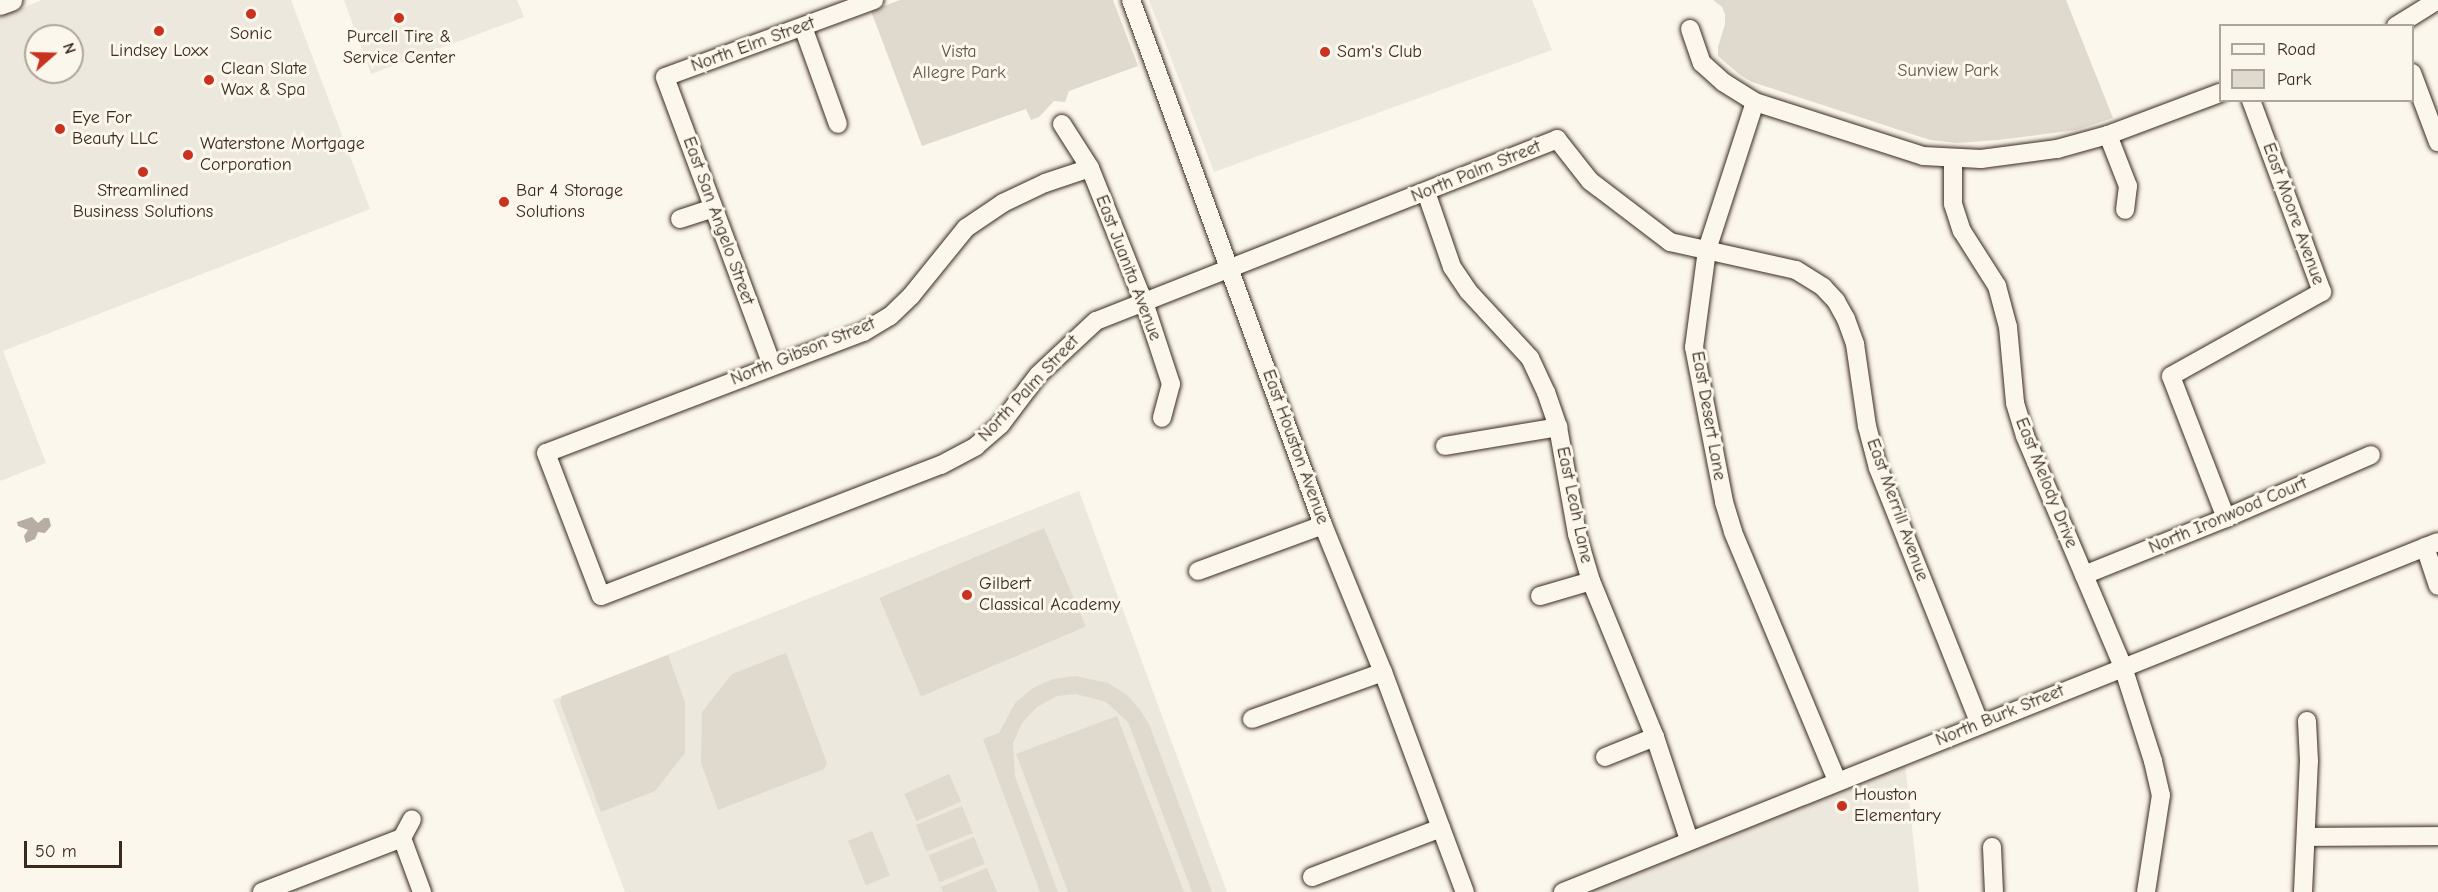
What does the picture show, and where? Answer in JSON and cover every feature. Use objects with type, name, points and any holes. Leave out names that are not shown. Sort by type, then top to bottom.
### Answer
[{"type":"main road","points":[[0,4],[11,0]]},
{"type":"street","name":"North Elm Street","points":[[665,77],[874,0]]},
{"type":"street","name":"East Houston Avenue","points":[[1131,0],[1323,525],[1383,672],[1466,892]]},
{"type":"street","points":[[2399,24],[2438,0]]},
{"type":"street","points":[[802,27],[838,124]]},
{"type":"street","points":[[1690,29],[1702,63],[1723,82],[1755,102],[1923,156],[1981,159],[2057,148],[2108,135],[2219,93]]},
{"type":"street","name":"East San Angelo Street","points":[[665,77],[772,365]]},
{"type":"street","points":[[2414,78],[2438,142]]},
{"type":"street","name":"East Desert Lane","points":[[1755,102],[1707,250],[1694,346],[1724,502],[1733,532],[1838,781]]},
{"type":"street","name":"East Moore Avenue","points":[[2226,518],[2171,376],[2322,292],[2252,102]]},
{"type":"street","name":"East Juanita Avenue","points":[[1062,124],[1090,168],[1143,302],[1170,384],[1162,418]]},
{"type":"street","points":[[2108,135],[2128,186],[2125,210]]},
{"type":"street","name":"North Palm Street","points":[[546,453],[601,596],[941,465],[976,446],[1001,424],[1038,375],[1077,336],[1096,321],[1557,139]]},
{"type":"street","name":"East Merrill Avenue","points":[[1557,139],[1590,181],[1670,242],[1796,270],[1836,301],[1855,344],[1867,426],[1878,468],[1980,724]]},
{"type":"street","name":"East Melody Drive","points":[[1953,159],[1953,204],[1962,231],[1997,286],[2008,327],[2014,403],[2025,436],[2123,667],[2153,761],[2161,795],[2146,892]]},
{"type":"street","name":"North Gibson Street","points":[[546,453],[863,332],[890,316],[911,296],[966,228],[1003,203],[1045,183],[1090,168]]},
{"type":"street","name":"East Leah Lane","points":[[1425,192],[1452,267],[1469,292],[1530,358],[1558,427],[1577,534],[1591,581],[1655,737],[1689,840]]},
{"type":"street","points":[[680,219],[713,208]]},
{"type":"street","points":[[1445,446],[1558,427]]},
{"type":"street","name":"North Ironwood Court","points":[[2084,575],[2226,518],[2371,455]]},
{"type":"street","points":[[1198,571],[1323,525]]},
{"type":"street","points":[[2432,544],[2438,586]]},
{"type":"street","name":"North Burk Street","points":[[1563,892],[2432,544]]},
{"type":"street","points":[[1540,596],[1591,581]]},
{"type":"street","points":[[1252,720],[1383,672]]},
{"type":"street","points":[[2303,892],[2309,761],[2307,721]]},
{"type":"street","points":[[1605,758],[1655,737]]},
{"type":"street","points":[[262,892],[402,838],[412,819]]},
{"type":"street","points":[[1312,876],[1442,828]]},
{"type":"street","points":[[2307,837],[2438,836]]},
{"type":"street","points":[[402,838],[422,892]]},
{"type":"street","points":[[1992,847],[1994,892]]},
{"type":"shaded area","points":[[42,0],[291,0],[370,209],[3,351],[46,463],[0,481],[0,17]]},
{"type":"shaded area","points":[[344,0],[517,0],[524,17],[371,74]]},
{"type":"shaded area","points":[[1149,0],[1532,0],[1552,50],[1214,172]]},
{"type":"shaded area","name":"Gilbert Classical Academy","points":[[1079,491],[1227,892],[625,892],[553,700]]},
{"type":"shaded area","points":[[32,517],[38,523],[44,518],[49,518],[51,526],[45,533],[38,532],[35,539],[26,543],[24,536],[28,530],[18,526],[17,522]]},
{"type":"shaded area","name":"Houston Elementary","points":[[1904,754],[1919,892],[1563,892]]},
{"type":"green space","name":"Vista Allegre Park","points":[[900,0],[1113,0],[1138,66],[1069,91],[1065,102],[1054,101],[1039,117],[1031,120],[1026,109],[922,146],[871,11]]},
{"type":"green space","name":"Sunview Park","points":[[1713,0],[2066,0],[2113,118],[2076,130],[1998,140],[1957,143],[1930,140],[1752,82],[1740,75],[1718,56],[1725,14],[1722,7]]},
{"type":"green space","points":[[1044,528],[1086,626],[921,696],[879,598]]},
{"type":"green space","points":[[786,653],[827,763],[824,769],[718,810],[701,763],[702,712],[732,674]]},
{"type":"green space","points":[[668,655],[685,702],[685,753],[655,791],[601,812],[560,702],[562,696]]},
{"type":"green space","points":[[1076,676],[1108,683],[1127,695],[1149,724],[1212,892],[1192,892],[1128,722],[1106,702],[1076,694],[1057,696],[1037,707],[1022,723],[1013,743],[1015,776],[1058,892],[1040,892],[983,739],[999,733],[1015,703],[1033,688],[1053,679]]},
{"type":"green space","points":[[1117,716],[1184,892],[1068,892],[1016,754]]},
{"type":"green space","points":[[949,774],[961,801],[916,821],[904,794]]},
{"type":"green space","points":[[962,806],[973,833],[927,852],[916,825]]},
{"type":"green space","points":[[872,831],[890,876],[866,885],[848,841]]},
{"type":"green space","points":[[974,837],[985,864],[939,882],[929,855]]},
{"type":"green space","points":[[987,868],[997,892],[943,892],[941,887]]},
{"type":"place","name":"Sonic","points":[[251,14]]},
{"type":"place","name":"Purcell Tire & Service Center","points":[[399,18]]},
{"type":"place","name":"Lindsey Loxx","points":[[159,31]]},
{"type":"place","name":"Sam's Club","points":[[1325,52]]},
{"type":"place","name":"Clean Slate Wax & Spa","points":[[209,80]]},
{"type":"place","name":"Eye For Beauty LLC","points":[[60,129]]},
{"type":"place","name":"Waterstone Mortgage Corporation","points":[[188,155]]},
{"type":"place","name":"Streamlined Business Solutions","points":[[143,172]]},
{"type":"place","name":"Bar 4 Storage Solutions","points":[[504,202]]},
{"type":"place","name":"Gilbert Classical Academy","points":[[967,595]]},
{"type":"place","name":"Houston Elementary","points":[[1842,806]]}]
